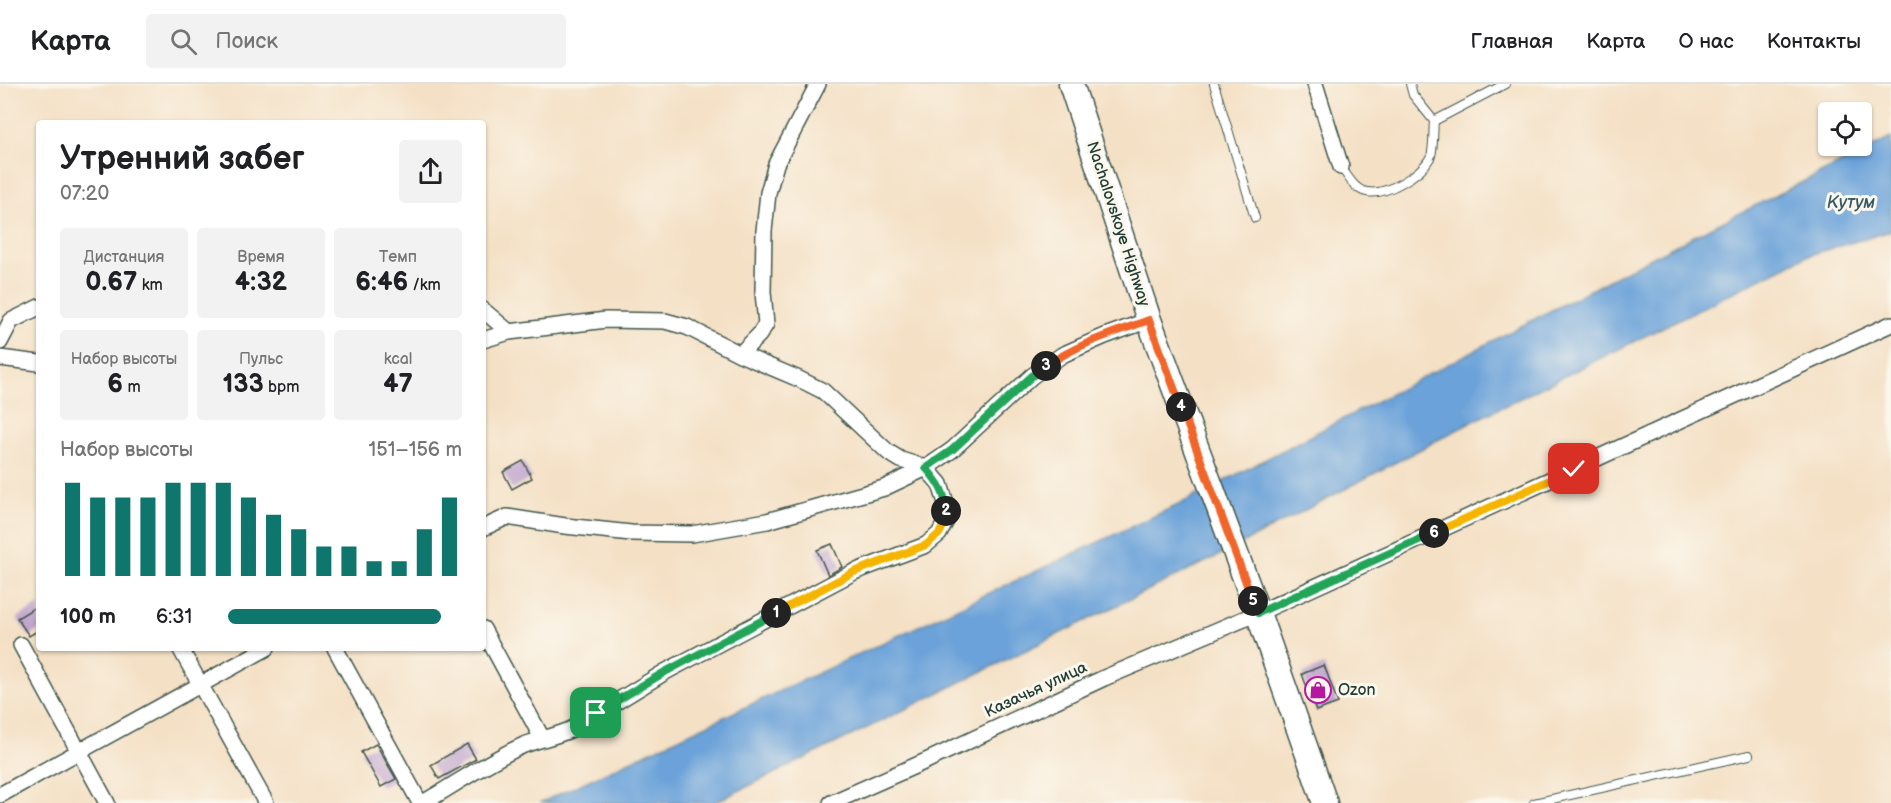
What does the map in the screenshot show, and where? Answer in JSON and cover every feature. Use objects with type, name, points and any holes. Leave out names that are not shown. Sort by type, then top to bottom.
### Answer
[{"type":"main road","name":"Nachalovskoye Highway","points":[[1071,84],[1149,320],[1258,613],[1325,803]]},
{"type":"street","points":[[740,354],[766,324],[764,231],[768,193],[776,164],[818,84]]},
{"type":"street","points":[[1315,84],[1341,167]]},
{"type":"street","points":[[0,342],[11,321],[36,308]]},
{"type":"street","points":[[486,313],[509,332]]},
{"type":"street","points":[[337,651],[422,803],[522,746],[573,729],[665,672],[854,572],[926,545],[939,534],[946,521],[946,503],[940,484],[926,468],[901,460],[888,452],[823,391],[740,354],[687,327],[665,321],[606,320],[509,332],[486,339]]},
{"type":"street","points":[[486,527],[507,517],[631,533],[692,534],[767,521],[885,488],[926,468],[952,450],[1032,376],[1062,355],[1149,320]]},
{"type":"street","name":"Казачья улица","points":[[831,803],[1104,678],[1258,613],[1891,324]]},
{"type":"street","points":[[0,358],[36,363]]},
{"type":"street","points":[[486,634],[543,738]]},
{"type":"street","points":[[21,645],[107,803]]},
{"type":"street","points":[[182,651],[266,803]]},
{"type":"street","points":[[0,795],[262,651]]},
{"type":"lane","points":[[1214,84],[1255,218]]},
{"type":"lane","points":[[1341,167],[1352,184],[1367,192],[1390,190],[1414,175],[1431,157],[1434,121],[1413,95],[1410,84]]},
{"type":"lane","points":[[1434,121],[1505,84]]},
{"type":"lane","points":[[1534,803],[1749,755]]},
{"type":"water","name":"Кутум","points":[[1891,138],[1891,231],[1806,256],[1470,423],[1224,553],[714,803],[540,803],[1182,503],[1678,244],[1855,156],[1872,156],[1872,147]]},
{"type":"building","points":[[523,461],[532,478],[512,489],[503,472]]},
{"type":"building","points":[[832,544],[842,567],[828,575],[817,550]]},
{"type":"building","points":[[36,607],[36,632],[29,636],[17,618]]},
{"type":"building","points":[[1324,665],[1338,703],[1316,711],[1302,674]]},
{"type":"building","points":[[376,744],[396,779],[381,787],[361,752]]},
{"type":"building","points":[[467,744],[476,759],[439,779],[431,765]]},
{"type":"place","name":"Ozon","points":[[1318,690]]},
{"type":"route","points":[[596,713],[665,672],[854,572],[926,545],[939,534],[946,521],[946,503],[940,484],[926,468],[952,450],[1032,376],[1062,355],[1149,320],[1258,613],[1574,469]]}]
